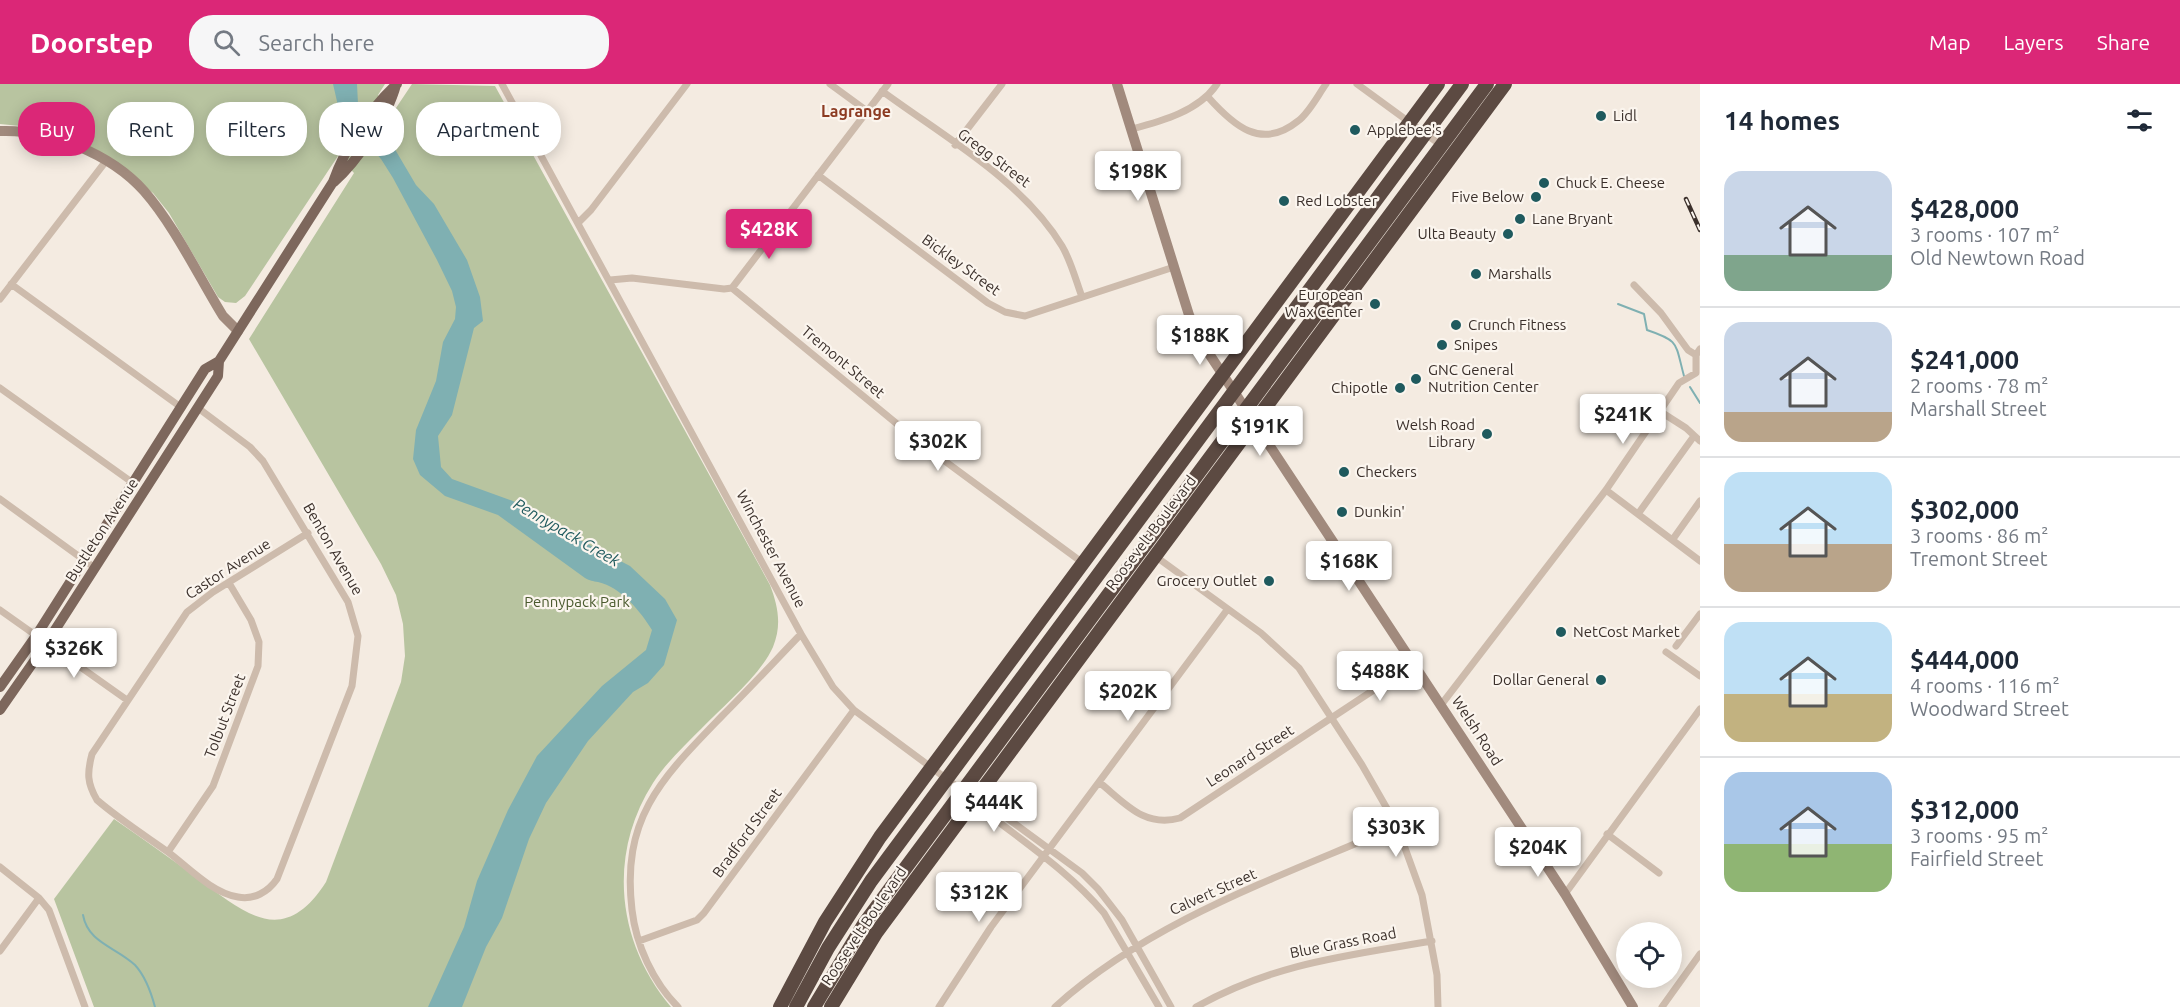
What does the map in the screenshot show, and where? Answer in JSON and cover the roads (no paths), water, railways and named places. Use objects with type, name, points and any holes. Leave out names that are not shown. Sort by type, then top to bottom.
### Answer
[{"type":"highway","name":"Roosevelt Boulevard","points":[[780,1007],[840,896],[931,768],[1438,84]]},
{"type":"highway","name":"Roosevelt Boulevard","points":[[796,1007],[843,922],[1462,84]]},
{"type":"highway","name":"Roosevelt Boulevard","points":[[814,1007],[852,941],[962,790],[1487,84]]},
{"type":"highway","name":"Roosevelt Boulevard","points":[[830,1007],[876,933],[1505,84]]},
{"type":"highway","points":[[1334,225],[1399,170]]},
{"type":"highway","points":[[1348,271],[1400,226]]},
{"type":"highway","points":[[830,1007],[852,941]]},
{"type":"main road","name":"Bustleton Avenue","points":[[0,687],[36,636],[205,369],[219,361],[396,85]]},
{"type":"main road","name":"Bustleton Avenue","points":[[0,710],[46,644],[198,408],[218,376],[219,361]]},
{"type":"street","name":"Winchester Avenue","points":[[502,84],[801,634],[833,687],[854,710],[1047,853]]},
{"type":"street","points":[[579,222],[591,210],[687,84]]},
{"type":"street","points":[[830,84],[867,111]]},
{"type":"street","points":[[610,280],[632,278],[732,288],[888,84]]},
{"type":"street","points":[[956,145],[1002,84]]},
{"type":"street","name":"Welsh Road","points":[[1118,84],[1195,332],[1565,894],[1633,1007]]},
{"type":"street","points":[[1132,129],[1160,122],[1208,97],[1217,84]]},
{"type":"street","points":[[1208,97],[1227,118],[1248,132],[1274,134],[1299,121],[1326,84]]},
{"type":"street","points":[[1357,84],[1453,155]]},
{"type":"street","name":"Gregg Street","points":[[882,91],[996,173],[1041,216],[1063,248],[1082,297]]},
{"type":"street","points":[[0,131],[32,133],[79,147],[106,161],[144,191],[223,315],[238,331]]},
{"type":"street","points":[[1441,146],[1453,155]]},
{"type":"street","points":[[0,299],[106,161]]},
{"type":"street","name":"Bickley Street","points":[[818,175],[988,303],[1005,312],[1025,315],[1174,267]]},
{"type":"street","points":[[11,284],[182,408]]},
{"type":"street","points":[[1441,705],[1606,490],[1679,383],[1696,373],[1698,352],[1688,350],[1661,313],[1634,285]]},
{"type":"street","name":"Tremont Street","points":[[732,288],[920,442],[1083,563]]},
{"type":"street","points":[[0,388],[133,483]]},
{"type":"street","name":"Benton Avenue","points":[[168,852],[214,886],[237,897],[253,897],[271,887],[277,879],[352,686],[357,657],[358,636],[348,602],[263,461],[250,447],[198,408]]},
{"type":"street","points":[[1638,514],[1697,439],[1686,428],[1661,412]]},
{"type":"street","points":[[1606,490],[1700,561]]},
{"type":"street","points":[[0,499],[95,568]]},
{"type":"street","points":[[1673,539],[1700,501]]},
{"type":"street","name":"Castor Avenue","points":[[168,852],[105,807],[90,790],[87,777],[92,754],[187,612],[308,533]]},
{"type":"street","points":[[1155,556],[1261,633],[1299,668],[1377,788],[1397,826],[1422,896],[1432,941],[1438,1007]]},
{"type":"street","name":"Tolbut Street","points":[[168,852],[213,786],[258,666],[259,642],[251,620],[229,583]]},
{"type":"street","points":[[0,610],[127,700]]},
{"type":"street","points":[[939,1007],[991,927],[1227,610]]},
{"type":"street","points":[[1676,646],[1700,614]]},
{"type":"street","points":[[678,1007],[655,976],[639,941],[633,919],[630,868],[633,843],[651,799],[664,778],[801,634]]},
{"type":"street","points":[[1666,652],[1700,676]]},
{"type":"street","name":"Leonard Street","points":[[1099,782],[1141,816],[1157,822],[1180,818],[1413,664]]},
{"type":"street","points":[[1565,894],[1700,709]]},
{"type":"street","name":"Bradford Street","points":[[639,941],[697,920],[704,913],[854,710]]},
{"type":"street","name":"Calvert Street","points":[[1055,1007],[1127,952],[1185,920],[1397,826]]},
{"type":"street","points":[[1607,834],[1659,873]]},
{"type":"street","points":[[1047,853],[1082,873],[1098,889],[1122,920],[1171,1007]]},
{"type":"street","points":[[1047,853],[1104,913],[1159,1007]]},
{"type":"street","points":[[0,867],[39,898],[49,910],[85,1007]]},
{"type":"street","points":[[0,951],[39,898]]},
{"type":"street","name":"Blue Grass Road","points":[[1196,1007],[1245,983],[1305,962],[1432,941]]},
{"type":"street","points":[[1662,1007],[1700,954]]},
{"type":"water","points":[[333,84],[357,84],[358,102],[337,102]]},
{"type":"water","points":[[378,156],[399,156],[416,185],[434,204],[467,260],[480,297],[483,321],[474,328],[452,415],[438,436],[441,467],[452,479],[521,504],[553,526],[630,566],[665,599],[677,620],[664,665],[648,683],[633,692],[588,741],[546,803],[529,839],[502,918],[486,947],[462,1007],[428,1007],[464,927],[477,881],[508,810],[537,756],[602,686],[646,650],[652,630],[636,608],[615,589],[585,578],[498,515],[445,496],[420,475],[413,459],[416,430],[436,381],[443,342],[455,319],[456,307],[452,291],[437,260]]},
{"type":"waterway","points":[[1618,304],[1644,314],[1647,330],[1671,341],[1677,350],[1684,376]]},
{"type":"waterway","points":[[1690,387],[1700,403]]},
{"type":"waterway","points":[[83,915],[86,924],[97,938],[128,959],[139,970],[148,985],[155,1007]]},
{"type":"railway","points":[[1686,199],[1700,230]]},
{"type":"place","name":"Lidl","points":[[1601,116]]},
{"type":"place","name":"Applebee's","points":[[1355,130]]},
{"type":"place","name":"Chuck E. Cheese","points":[[1544,183]]},
{"type":"place","name":"Five Below","points":[[1536,197]]},
{"type":"place","name":"Red Lobster","points":[[1284,201]]},
{"type":"place","name":"Lane Bryant","points":[[1520,219]]},
{"type":"place","name":"Ulta Beauty","points":[[1508,234]]},
{"type":"place","name":"Marshalls","points":[[1476,274]]},
{"type":"place","name":"European Wax Center","points":[[1375,304]]},
{"type":"place","name":"Crunch Fitness","points":[[1456,325]]},
{"type":"place","name":"Snipes","points":[[1442,345]]},
{"type":"place","name":"GNC General Nutrition Center","points":[[1416,379]]},
{"type":"place","name":"Chipotle","points":[[1400,388]]},
{"type":"place","name":"Welsh Road Library","points":[[1487,434]]},
{"type":"place","name":"Checkers","points":[[1344,472]]},
{"type":"place","name":"Dunkin'","points":[[1342,512]]},
{"type":"place","name":"Grocery Outlet","points":[[1269,581]]},
{"type":"place","name":"NetCost Market","points":[[1561,632]]},
{"type":"place","name":"Dollar General","points":[[1601,680]]},
{"type":"district","name":"Lagrange","points":[[856,111]]},
{"type":"water label","name":"Pennypack Creek","points":[[567,532]]},
{"type":"park label","name":"Pennypack Park","points":[[577,602]]}]
